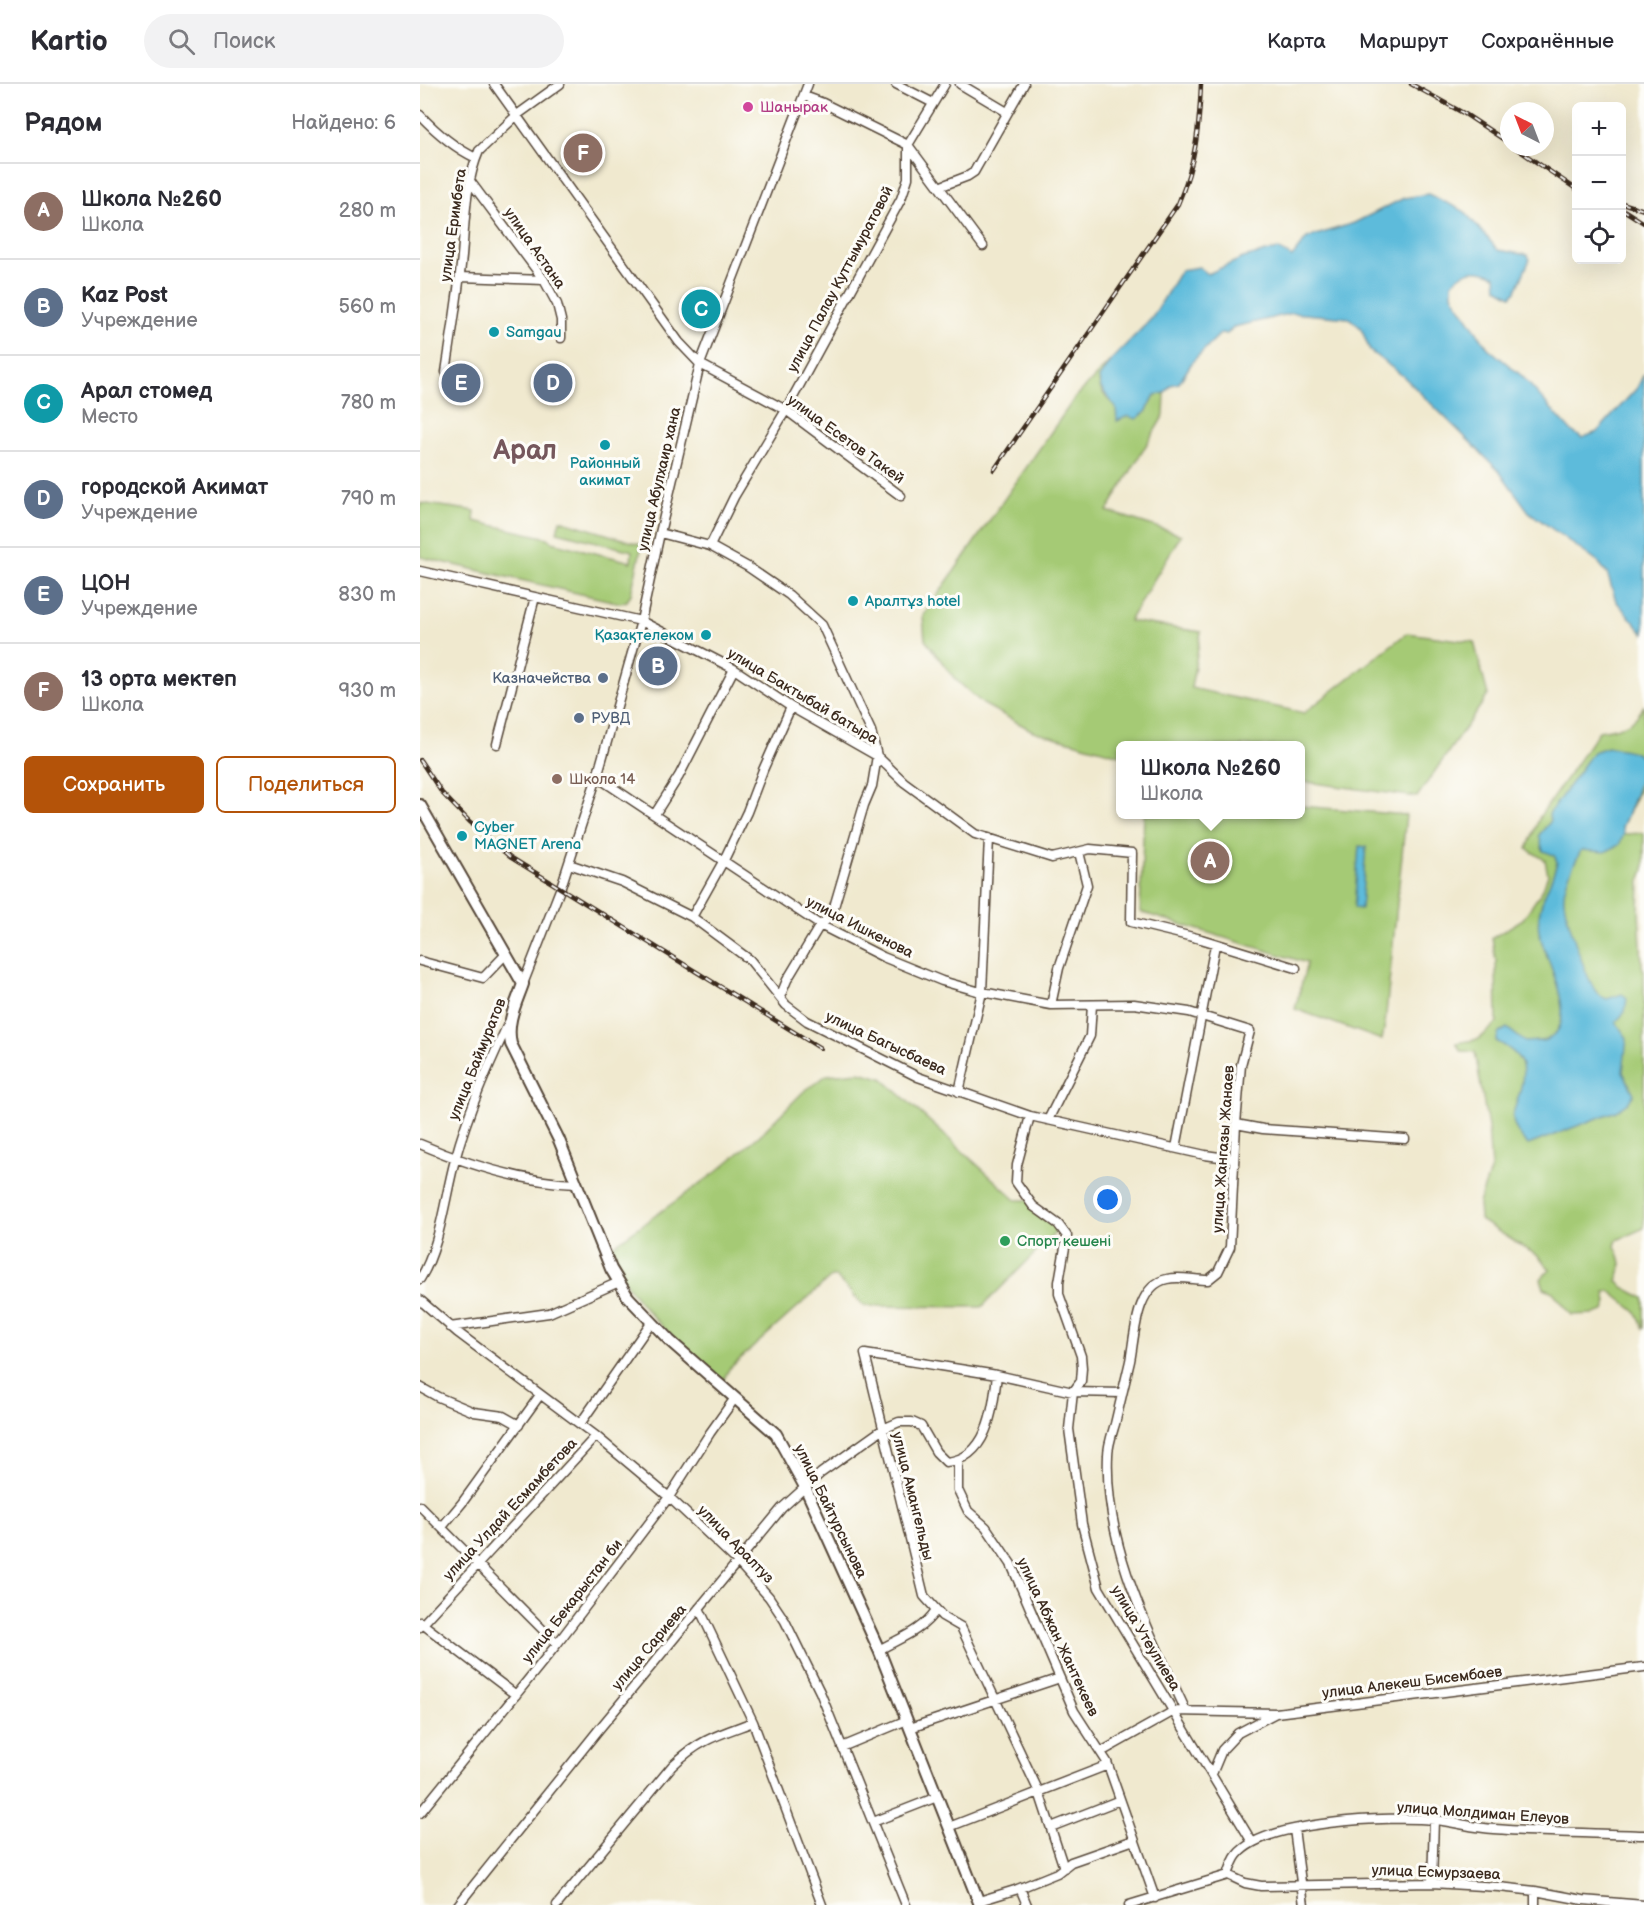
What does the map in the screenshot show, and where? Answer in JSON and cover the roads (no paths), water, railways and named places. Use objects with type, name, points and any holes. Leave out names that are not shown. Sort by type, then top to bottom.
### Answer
[{"type":"street","name":"улица Есетов Такей","points":[[494,84],[679,342],[700,364],[786,410],[901,496]]},
{"type":"street","name":"улица Еримбета","points":[[447,372],[470,181],[476,158],[479,152],[517,115],[560,84]]},
{"type":"street","name":"улица Абулхаир хана","points":[[561,888],[597,777],[641,621],[700,364],[808,84]]},
{"type":"street","points":[[896,84],[933,103]]},
{"type":"street","points":[[908,146],[945,84]]},
{"type":"street","points":[[960,84],[1007,112]]},
{"type":"street","points":[[939,187],[974,172],[1024,84]]},
{"type":"street","points":[[804,96],[823,103],[908,146],[983,246]]},
{"type":"street","points":[[420,115],[432,128],[454,145],[476,158]]},
{"type":"street","name":"улица Палау Куттымуратовой","points":[[710,546],[734,497],[786,410],[901,199],[908,178],[908,146]]},
{"type":"street","name":"улица Астана","points":[[470,181],[544,280],[557,304],[561,320],[561,338]]},
{"type":"street","points":[[459,277],[544,280]]},
{"type":"street","points":[[660,533],[710,546],[748,567],[789,595],[822,625],[871,731],[877,756],[872,786],[834,907],[828,919],[820,925],[787,980],[780,998]]},
{"type":"street","name":"улица Бактыбай батыра","points":[[420,571],[641,621],[734,669],[791,707],[877,756],[904,782],[975,834],[1052,858],[1090,849],[1132,853],[1131,922],[1273,959],[1296,968]]},
{"type":"street","points":[[497,744],[535,597]]},
{"type":"street","points":[[655,814],[679,776],[734,669]]},
{"type":"street","points":[[692,917],[724,860],[747,812],[791,707]]},
{"type":"street","name":"улица Ишкенова","points":[[597,777],[820,925],[883,957],[942,981],[982,992],[1051,1005],[1134,1004],[1200,1016],[1250,1031]]},
{"type":"street","points":[[420,805],[523,984]]},
{"type":"street","points":[[959,1092],[982,992],[990,838]]},
{"type":"street","points":[[1051,1005],[1059,968],[1087,885],[1079,852]]},
{"type":"street","name":"улица Багысбаева","points":[[569,864],[622,882],[692,917],[750,960],[786,1005],[807,1021],[918,1077],[1030,1116],[1234,1160]]},
{"type":"street","name":"улица Баймуратов","points":[[420,1279],[432,1255],[455,1159],[472,1102],[509,1022],[561,888]]},
{"type":"street","points":[[1176,1148],[1215,945]]},
{"type":"street","points":[[420,961],[483,978],[506,954]]},
{"type":"street","points":[[1048,1120],[1090,1036],[1092,1005]]},
{"type":"street","name":"улица Байтурсынова","points":[[509,1022],[508,1034],[511,1044],[552,1125],[611,1269],[628,1297],[670,1341],[776,1434],[805,1487],[879,1650],[980,1903]]},
{"type":"street","name":"улица Жангазы Жанаев","points":[[1122,1393],[1139,1308],[1146,1295],[1164,1279],[1208,1280],[1214,1277],[1230,1247],[1241,1065],[1250,1031]]},
{"type":"street","name":"улица Утеулиева","points":[[1030,1116],[1017,1165],[1016,1182],[1034,1206],[1058,1224],[1067,1236],[1059,1294],[1081,1356],[1081,1381],[1073,1392],[1068,1429],[1082,1524],[1099,1588],[1252,1842]]},
{"type":"street","points":[[1236,1124],[1263,1129],[1405,1139]]},
{"type":"street","points":[[420,1144],[455,1159],[546,1182],[576,1184]]},
{"type":"street","points":[[450,1327],[549,1313],[619,1282]]},
{"type":"street","name":"улица Аралтуз","points":[[420,1300],[450,1327],[596,1436],[669,1497],[737,1562],[769,1597],[785,1621],[820,1692],[906,1905]]},
{"type":"street","points":[[580,1424],[652,1321]]},
{"type":"street","name":"улица Амангельды","points":[[994,1700],[961,1626],[942,1616],[924,1596],[865,1354],[997,1375]]},
{"type":"street","points":[[883,1429],[899,1422],[912,1422],[921,1426],[936,1452],[946,1462],[958,1461],[972,1454],[983,1437],[993,1410],[997,1375],[1073,1392],[1122,1393],[1108,1452],[1108,1488],[1117,1535],[1140,1612],[1186,1711]]},
{"type":"street","points":[[420,1387],[474,1413],[503,1416],[519,1425]]},
{"type":"street","points":[[442,1527],[540,1395]]},
{"type":"street","name":"улица Бекарыстан би","points":[[420,1813],[516,1695],[669,1497],[710,1432],[735,1398]]},
{"type":"street","name":"улица Сариева","points":[[458,1905],[782,1508],[821,1473],[883,1429]]},
{"type":"street","name":"улица Улдай Есмамбетова","points":[[421,1624],[596,1436]]},
{"type":"street","name":"улица Абжан Жантекеев","points":[[958,1461],[958,1490],[968,1511],[986,1527],[1011,1564],[1074,1711],[1108,1765],[1155,1898]]},
{"type":"street","points":[[420,1506],[556,1644]]},
{"type":"street","points":[[699,1608],[753,1722],[822,1905]]},
{"type":"street","points":[[879,1650],[919,1629],[928,1622],[936,1610]]},
{"type":"street","points":[[421,1624],[516,1695]]},
{"type":"street","name":"улица Алекеш Бисембаев","points":[[1212,1774],[1222,1750],[1238,1733],[1276,1713],[1644,1666]]},
{"type":"street","points":[[842,1747],[908,1724],[994,1700],[1060,1678]]},
{"type":"street","points":[[994,1700],[1039,1792],[1064,1868]]},
{"type":"street","points":[[1101,1752],[1174,1711],[1276,1713]]},
{"type":"street","points":[[557,1905],[672,1766],[708,1738],[753,1722]]},
{"type":"street","points":[[949,1827],[1108,1765]]},
{"type":"street","points":[[873,1822],[937,1797]]},
{"type":"street","points":[[1051,1827],[1120,1800]]},
{"type":"street","points":[[1432,1883],[1434,1820]]},
{"type":"street","name":"улица Молдиман Елеуов","points":[[1228,1875],[1236,1855],[1252,1842],[1276,1832],[1321,1823],[1434,1820],[1491,1829],[1644,1835]]},
{"type":"street","points":[[1294,1829],[1304,1905]]},
{"type":"street","points":[[980,1903],[1057,1873],[1071,1862],[1134,1840]]},
{"type":"street","points":[[1130,1905],[1228,1875]]},
{"type":"street","name":"улица Есмурзаева","points":[[1228,1875],[1245,1883],[1261,1886],[1432,1883],[1535,1891],[1644,1905]]},
{"type":"street","points":[[1020,1888],[1027,1905]]},
{"type":"street","points":[[1535,1891],[1535,1905]]},
{"type":"water","points":[[1428,194],[1464,211],[1498,250],[1527,255],[1530,259],[1516,291],[1511,296],[1497,288],[1496,276],[1478,271],[1467,272],[1457,278],[1452,283],[1452,295],[1488,348],[1522,376],[1571,431],[1582,438],[1597,432],[1637,388],[1644,374],[1644,634],[1616,601],[1607,573],[1599,563],[1529,512],[1499,471],[1403,376],[1370,351],[1361,328],[1349,318],[1293,313],[1234,327],[1227,334],[1221,333],[1193,361],[1179,383],[1171,385],[1165,393],[1155,395],[1146,412],[1136,419],[1128,416],[1117,421],[1116,408],[1101,388],[1099,378],[1111,360],[1152,318],[1181,270],[1199,267],[1208,274],[1243,258],[1278,249],[1292,257],[1307,238],[1354,223],[1404,198]]},
{"type":"water","points":[[1608,747],[1627,750],[1641,756],[1643,766],[1639,784],[1622,827],[1624,834],[1619,845],[1605,852],[1581,850],[1567,880],[1564,899],[1578,950],[1594,989],[1607,999],[1622,994],[1627,998],[1625,1012],[1616,1022],[1627,1038],[1623,1072],[1634,1094],[1628,1103],[1616,1111],[1528,1145],[1518,1132],[1513,1120],[1523,1079],[1522,1064],[1513,1052],[1496,1041],[1499,1033],[1507,1028],[1525,1042],[1546,1040],[1558,1031],[1562,1019],[1561,1004],[1538,923],[1541,905],[1557,862],[1554,855],[1543,851],[1539,835],[1550,822],[1549,814],[1593,752]]},
{"type":"water","points":[[1359,846],[1366,847],[1361,909],[1354,908]]},
{"type":"railway","points":[[994,470],[1178,204],[1196,145],[1201,84]]},
{"type":"railway","points":[[1411,84],[1465,114],[1500,137]]},
{"type":"railway","points":[[1527,156],[1572,186]]},
{"type":"railway","points":[[1626,204],[1644,210]]},
{"type":"railway","points":[[1624,210],[1644,223]]},
{"type":"railway","points":[[420,760],[442,793],[469,821],[510,857],[820,1048]]},
{"type":"place","name":"Шанырак","points":[[748,107]]},
{"type":"place","name":"13 орта мектеп","points":[[583,153]]},
{"type":"place","name":"Арал стомед","points":[[701,309]]},
{"type":"place","name":"Samgau","points":[[494,332]]},
{"type":"place","name":"ЦОН","points":[[461,383]]},
{"type":"place","name":"городской Акимат","points":[[553,383]]},
{"type":"place","name":"Районный акимат","points":[[605,445]]},
{"type":"place","name":"Аралтұз hotel","points":[[853,601]]},
{"type":"place","name":"Қазақтелеком","points":[[706,635]]},
{"type":"place","name":"Kaz Post","points":[[658,666]]},
{"type":"place","name":"Казначейства","points":[[603,678]]},
{"type":"place","name":"РУВД","points":[[579,718]]},
{"type":"place","name":"Школа 14","points":[[557,779]]},
{"type":"place","name":"Cyber MAGNET Arena","points":[[462,836]]},
{"type":"place","name":"Школа №260","points":[[1210,861]]},
{"type":"place","name":"Спорт кешені","points":[[1005,1241]]},
{"type":"district","name":"Арал","points":[[525,450]]}]
